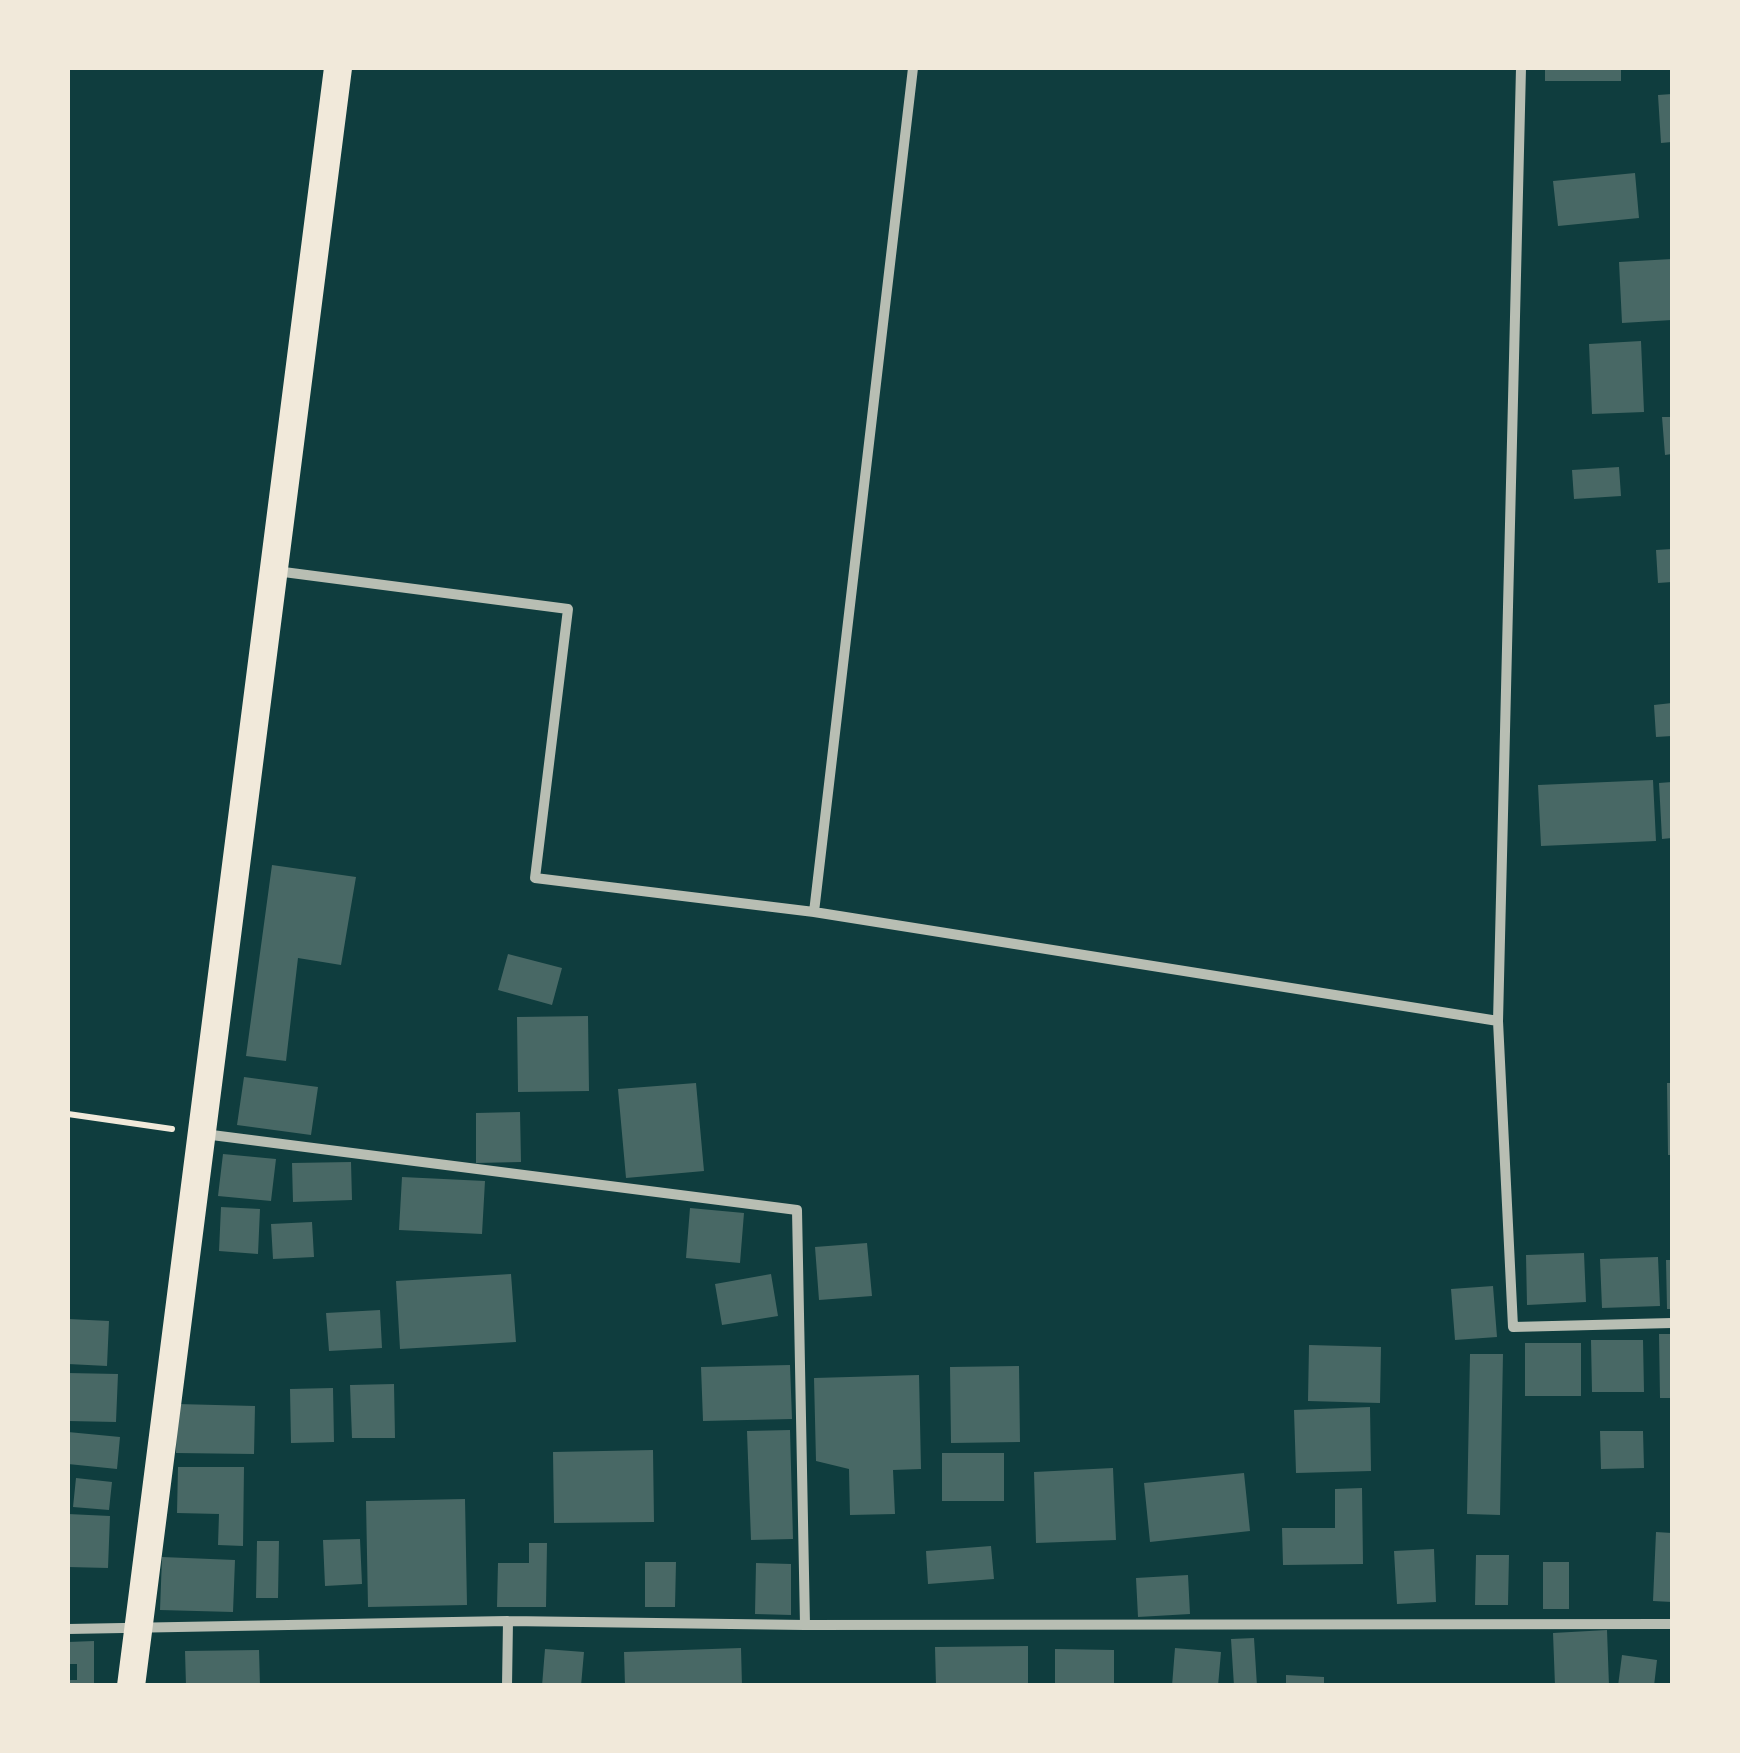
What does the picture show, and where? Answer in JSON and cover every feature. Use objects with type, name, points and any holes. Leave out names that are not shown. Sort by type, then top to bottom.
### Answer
[{"type":"highway","points":[[131,1686],[338,68]]},
{"type":"street","points":[[814,912],[913,68]]},
{"type":"street","points":[[1521,68],[1498,1022],[1513,1327],[1672,1323]]},
{"type":"street","points":[[274,570],[568,609],[536,878],[814,912],[1498,1022]]},
{"type":"street","points":[[203,1134],[798,1210],[805,1625]]},
{"type":"street","points":[[508,1622],[508,1686]]},
{"type":"street","points":[[68,1629],[508,1622],[1672,1624]]},
{"type":"path","points":[[68,1114],[203,1134]]},
{"type":"building","points":[[1545,68],[1621,68],[1621,81],[1545,81]]},
{"type":"building","points":[[1672,94],[1672,142],[1661,143],[1658,95]]},
{"type":"building","points":[[1635,173],[1639,218],[1558,226],[1553,181]]},
{"type":"building","points":[[1672,259],[1672,320],[1622,323],[1619,262]]},
{"type":"building","points":[[1641,341],[1644,412],[1592,414],[1589,344]]},
{"type":"building","points":[[1662,417],[1672,417],[1672,454],[1665,455]]},
{"type":"building","points":[[1619,467],[1621,496],[1574,499],[1572,470]]},
{"type":"building","points":[[1672,549],[1672,582],[1658,583],[1656,550]]},
{"type":"building","points":[[1672,703],[1672,736],[1656,737],[1654,705]]},
{"type":"building","points":[[1653,780],[1656,841],[1541,846],[1538,785]]},
{"type":"building","points":[[1672,782],[1672,838],[1662,839],[1659,783]]},
{"type":"building","points":[[272,865],[356,877],[341,965],[298,958],[286,1061],[246,1056]]},
{"type":"building","points":[[508,954],[562,968],[552,1005],[498,990]]},
{"type":"building","points":[[588,1016],[589,1091],[518,1092],[517,1017]]},
{"type":"building","points":[[244,1077],[318,1087],[311,1135],[237,1125]]},
{"type":"building","points":[[696,1083],[704,1171],[626,1178],[618,1089]]},
{"type":"building","points":[[1667,1083],[1672,1083],[1672,1155],[1668,1155]]},
{"type":"building","points":[[520,1112],[521,1162],[476,1163],[476,1113]]},
{"type":"building","points":[[223,1154],[276,1159],[271,1201],[218,1196]]},
{"type":"building","points":[[351,1162],[352,1200],[293,1202],[292,1163]]},
{"type":"building","points":[[402,1177],[485,1181],[482,1234],[399,1230]]},
{"type":"building","points":[[221,1207],[260,1209],[258,1254],[219,1251]]},
{"type":"building","points":[[690,1208],[744,1213],[740,1263],[686,1258]]},
{"type":"building","points":[[312,1222],[314,1257],[273,1259],[271,1224]]},
{"type":"building","points":[[867,1243],[872,1296],[819,1300],[815,1247]]},
{"type":"building","points":[[1584,1253],[1586,1302],[1527,1305],[1526,1255]]},
{"type":"building","points":[[1658,1257],[1660,1306],[1602,1308],[1600,1259]]},
{"type":"building","points":[[1666,1260],[1672,1260],[1672,1309],[1667,1309]]},
{"type":"building","points":[[511,1274],[516,1342],[400,1349],[396,1281]]},
{"type":"building","points":[[771,1274],[778,1316],[722,1325],[715,1284]]},
{"type":"building","points":[[1493,1286],[1497,1337],[1455,1340],[1451,1289]]},
{"type":"building","points":[[380,1310],[382,1348],[329,1351],[326,1313]]},
{"type":"building","points":[[68,1319],[109,1321],[107,1366],[68,1364]]},
{"type":"building","points":[[1659,1334],[1672,1334],[1672,1398],[1660,1398]]},
{"type":"building","points":[[1591,1340],[1643,1340],[1644,1392],[1592,1392]]},
{"type":"building","points":[[1525,1343],[1581,1343],[1581,1396],[1525,1396]]},
{"type":"building","points":[[1309,1345],[1381,1347],[1380,1403],[1308,1401]]},
{"type":"building","points":[[1470,1354],[1503,1354],[1500,1515],[1467,1514]]},
{"type":"building","points":[[790,1365],[792,1419],[703,1421],[701,1367]]},
{"type":"building","points":[[1019,1366],[1020,1442],[951,1443],[950,1367]]},
{"type":"building","points":[[68,1373],[118,1374],[116,1422],[68,1421]]},
{"type":"building","points":[[919,1375],[921,1469],[893,1470],[895,1514],[850,1515],[849,1469],[816,1461],[814,1378]]},
{"type":"building","points":[[394,1384],[395,1438],[352,1438],[350,1385]]},
{"type":"building","points":[[333,1388],[334,1442],[291,1443],[290,1389]]},
{"type":"building","points":[[177,1404],[255,1406],[254,1454],[176,1453]]},
{"type":"building","points":[[1370,1407],[1371,1471],[1296,1473],[1294,1410]]},
{"type":"building","points":[[790,1430],[793,1539],[751,1540],[747,1431]]},
{"type":"building","points":[[1600,1431],[1643,1431],[1644,1468],[1601,1469]]},
{"type":"building","points":[[68,1432],[120,1437],[117,1469],[68,1464]]},
{"type":"building","points":[[653,1450],[654,1522],[554,1523],[553,1452]]},
{"type":"building","points":[[942,1453],[1004,1453],[1004,1501],[942,1501]]},
{"type":"building","points":[[178,1467],[244,1467],[243,1546],[218,1545],[219,1514],[177,1513]]},
{"type":"building","points":[[1113,1468],[1116,1540],[1036,1543],[1034,1472]]},
{"type":"building","points":[[1244,1473],[1250,1531],[1150,1542],[1144,1483]]},
{"type":"building","points":[[76,1478],[112,1482],[109,1510],[73,1507]]},
{"type":"building","points":[[1362,1488],[1363,1564],[1283,1565],[1282,1528],[1335,1528],[1335,1489]]},
{"type":"building","points":[[465,1499],[467,1605],[368,1607],[366,1501]]},
{"type":"building","points":[[68,1514],[110,1516],[108,1568],[68,1567]]},
{"type":"building","points":[[1656,1532],[1672,1533],[1672,1602],[1653,1601]]},
{"type":"building","points":[[360,1539],[362,1584],[325,1586],[323,1540]]},
{"type":"building","points":[[257,1541],[279,1541],[278,1598],[256,1598]]},
{"type":"building","points":[[529,1543],[547,1543],[546,1607],[497,1607],[498,1563],[529,1563]]},
{"type":"building","points":[[991,1546],[994,1579],[928,1584],[926,1551]]},
{"type":"building","points":[[1434,1549],[1436,1602],[1397,1604],[1394,1551]]},
{"type":"building","points":[[1476,1555],[1509,1555],[1508,1605],[1475,1605]]},
{"type":"building","points":[[162,1557],[235,1560],[233,1612],[160,1610]]},
{"type":"building","points":[[645,1562],[676,1562],[675,1607],[645,1607]]},
{"type":"building","points":[[1543,1562],[1569,1562],[1569,1609],[1543,1609]]},
{"type":"building","points":[[756,1563],[791,1564],[791,1615],[755,1614]]},
{"type":"building","points":[[1188,1575],[1190,1614],[1138,1617],[1136,1578]]},
{"type":"building","points":[[1607,1630],[1609,1686],[1555,1686],[1553,1633]]},
{"type":"building","points":[[1254,1638],[1257,1686],[1234,1686],[1231,1639]]},
{"type":"building","points":[[94,1641],[94,1686],[68,1686],[68,1680],[77,1680],[77,1664],[68,1664],[68,1642]]},
{"type":"building","points":[[1028,1646],[1028,1686],[936,1686],[935,1647]]},
{"type":"building","points":[[741,1648],[742,1686],[625,1686],[624,1652]]},
{"type":"building","points":[[1175,1648],[1221,1652],[1218,1686],[1172,1686]]},
{"type":"building","points":[[545,1649],[584,1652],[581,1686],[542,1686]]},
{"type":"building","points":[[1055,1649],[1114,1650],[1114,1686],[1055,1686]]},
{"type":"building","points":[[259,1650],[260,1686],[186,1686],[185,1651]]},
{"type":"building","points":[[1622,1655],[1657,1660],[1654,1686],[1618,1686]]},
{"type":"building","points":[[1286,1675],[1324,1677],[1324,1686],[1286,1686]]}]
